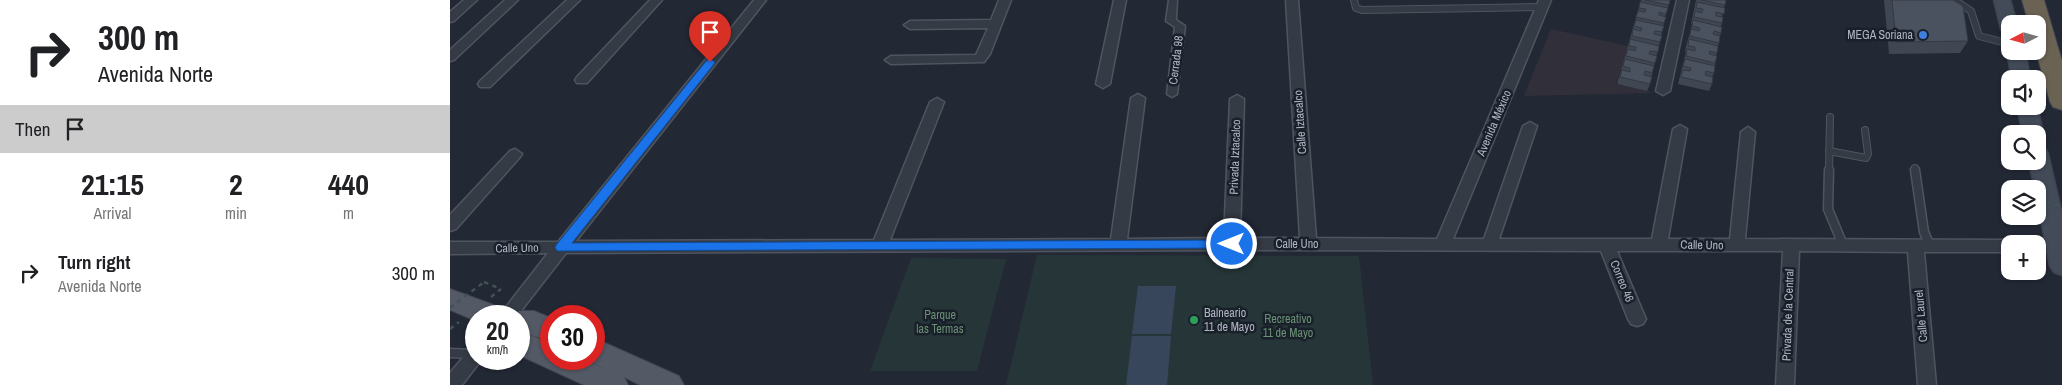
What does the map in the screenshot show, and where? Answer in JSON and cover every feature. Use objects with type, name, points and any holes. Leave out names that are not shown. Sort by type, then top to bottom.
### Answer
[{"type":"highway","points":[[2018,0],[2028,15]]},
{"type":"highway","points":[[2033,0],[2036,15]]},
{"type":"highway","points":[[2046,53],[2062,102]]},
{"type":"main road","points":[[2002,0],[2006,15]]},
{"type":"main road","points":[[2040,170],[2047,245],[2062,266]]},
{"type":"main road","points":[[450,299],[465,305]]},
{"type":"main road","points":[[605,355],[669,385]]},
{"type":"main road","points":[[579,370],[612,385]]},
{"type":"street","points":[[450,18],[471,0]]},
{"type":"street","points":[[450,57],[512,0]]},
{"type":"street","points":[[485,84],[574,0]]},
{"type":"street","points":[[582,80],[656,0]]},
{"type":"street","points":[[516,305],[760,0]]},
{"type":"street","points":[[891,60],[980,59],[1005,0]]},
{"type":"street","points":[[1103,84],[1120,0]]},
{"type":"street","name":"Cerrada 98","points":[[1172,94],[1180,26],[1171,21],[1174,0]]},
{"type":"street","name":"Calle Iztacalco","points":[[1292,0],[1308,244]]},
{"type":"street","points":[[1664,91],[1683,0]]},
{"type":"street","name":"Avenida México","points":[[1442,246],[1544,4]]},
{"type":"street","points":[[910,25],[995,24]]},
{"type":"street","points":[[1118,244],[1138,98]]},
{"type":"street","name":"Privada Iztacalco","points":[[1232,244],[1237,100]]},
{"type":"street","points":[[880,245],[938,102]]},
{"type":"street","points":[[1489,246],[1530,126]]},
{"type":"street","points":[[1659,244],[1680,129]]},
{"type":"street","points":[[1737,245],[1748,132]]},
{"type":"street","points":[[450,225],[515,154]]},
{"type":"street","name":"Calle Uno","points":[[454,251],[561,247],[1118,244],[2001,246]]},
{"type":"street","name":"Correo 46","points":[[1606,244],[1637,319]]},
{"type":"street","name":"Privada de la Central","points":[[1785,385],[1791,245]]},
{"type":"street","name":"Calle Laurel","points":[[1923,246],[1927,385]]},
{"type":"street","points":[[451,385],[465,368]]},
{"type":"lane","points":[[1354,0],[1356,8],[1362,10],[1524,8],[1544,4]]},
{"type":"lane","points":[[1524,0],[1524,8]]},
{"type":"lane","points":[[1954,0],[1971,11],[1979,36],[2001,42]]},
{"type":"lane","points":[[1830,117],[1828,209],[1843,245]]},
{"type":"lane","points":[[1829,151],[1866,158],[1868,154],[1865,130]]},
{"type":"lane","points":[[1915,168],[1924,232],[1923,246]]},
{"type":"lane","points":[[450,353],[465,354]]},
{"type":"path","points":[[2046,202],[2062,206]]},
{"type":"path","points":[[450,308],[484,282],[501,288]]},
{"type":"shaded area","points":[[1551,29],[1628,46],[1616,84],[1656,93],[1524,96]]},
{"type":"green space","name":"Balneario 11 de Mayo","points":[[1037,255],[1359,256],[1373,385],[1006,385]]},
{"type":"green space","name":"Parque las Termas","points":[[911,258],[1006,259],[977,371],[870,371]]},
{"type":"water","points":[[1138,286],[1176,286],[1171,334],[1132,334]]},
{"type":"water","points":[[1132,336],[1171,336],[1167,385],[1126,385]]},
{"type":"building","points":[[1645,0],[1670,0],[1669,5]]},
{"type":"building","points":[[1701,0],[1726,0],[1725,5]]},
{"type":"building","name":"MEGA Soriana","points":[[1892,0],[1953,0],[1963,6],[1968,41],[1896,42]]},
{"type":"building","points":[[1640,2],[1668,8],[1666,14],[1659,12],[1659,15],[1666,17],[1664,23],[1636,17],[1638,11],[1645,12],[1646,9],[1639,8]]},
{"type":"building","points":[[1697,2],[1725,8],[1724,14],[1716,12],[1716,16],[1723,17],[1722,23],[1694,17],[1695,11],[1702,13],[1703,9],[1696,8]]},
{"type":"building","points":[[1636,20],[1664,26],[1662,32],[1655,31],[1654,34],[1662,36],[1660,42],[1632,36],[1633,29],[1641,31],[1642,28],[1634,26]]},
{"type":"building","points":[[1693,20],[1722,27],[1721,33],[1714,31],[1713,34],[1720,36],[1719,43],[1690,36],[1691,29],[1699,31],[1700,28],[1692,26]]},
{"type":"building","points":[[1630,39],[1659,46],[1658,52],[1650,51],[1649,54],[1657,56],[1655,63],[1626,56],[1628,49],[1635,51],[1636,47],[1629,46]]},
{"type":"building","points":[[1689,39],[1718,46],[1717,53],[1710,51],[1709,54],[1717,56],[1715,63],[1686,56],[1687,49],[1695,51],[1695,47],[1688,46]]},
{"type":"building","points":[[1625,59],[1654,66],[1652,73],[1645,71],[1644,75],[1652,77],[1650,84],[1620,77],[1622,70],[1630,72],[1630,68],[1623,66]]},
{"type":"building","points":[[1685,59],[1715,66],[1714,73],[1706,71],[1705,75],[1713,77],[1712,84],[1681,77],[1683,70],[1690,71],[1691,68],[1683,66]]},
{"type":"place","name":"MEGA Soriana","points":[[1923,35]]},
{"type":"place","name":"Balneario 11 de Mayo","points":[[1194,320]]},
{"type":"route","points":[[710,62],[561,247],[1232,244]]},
{"type":"park label","name":"Recreativo 11 de Mayo","points":[[1288,326]]}]
